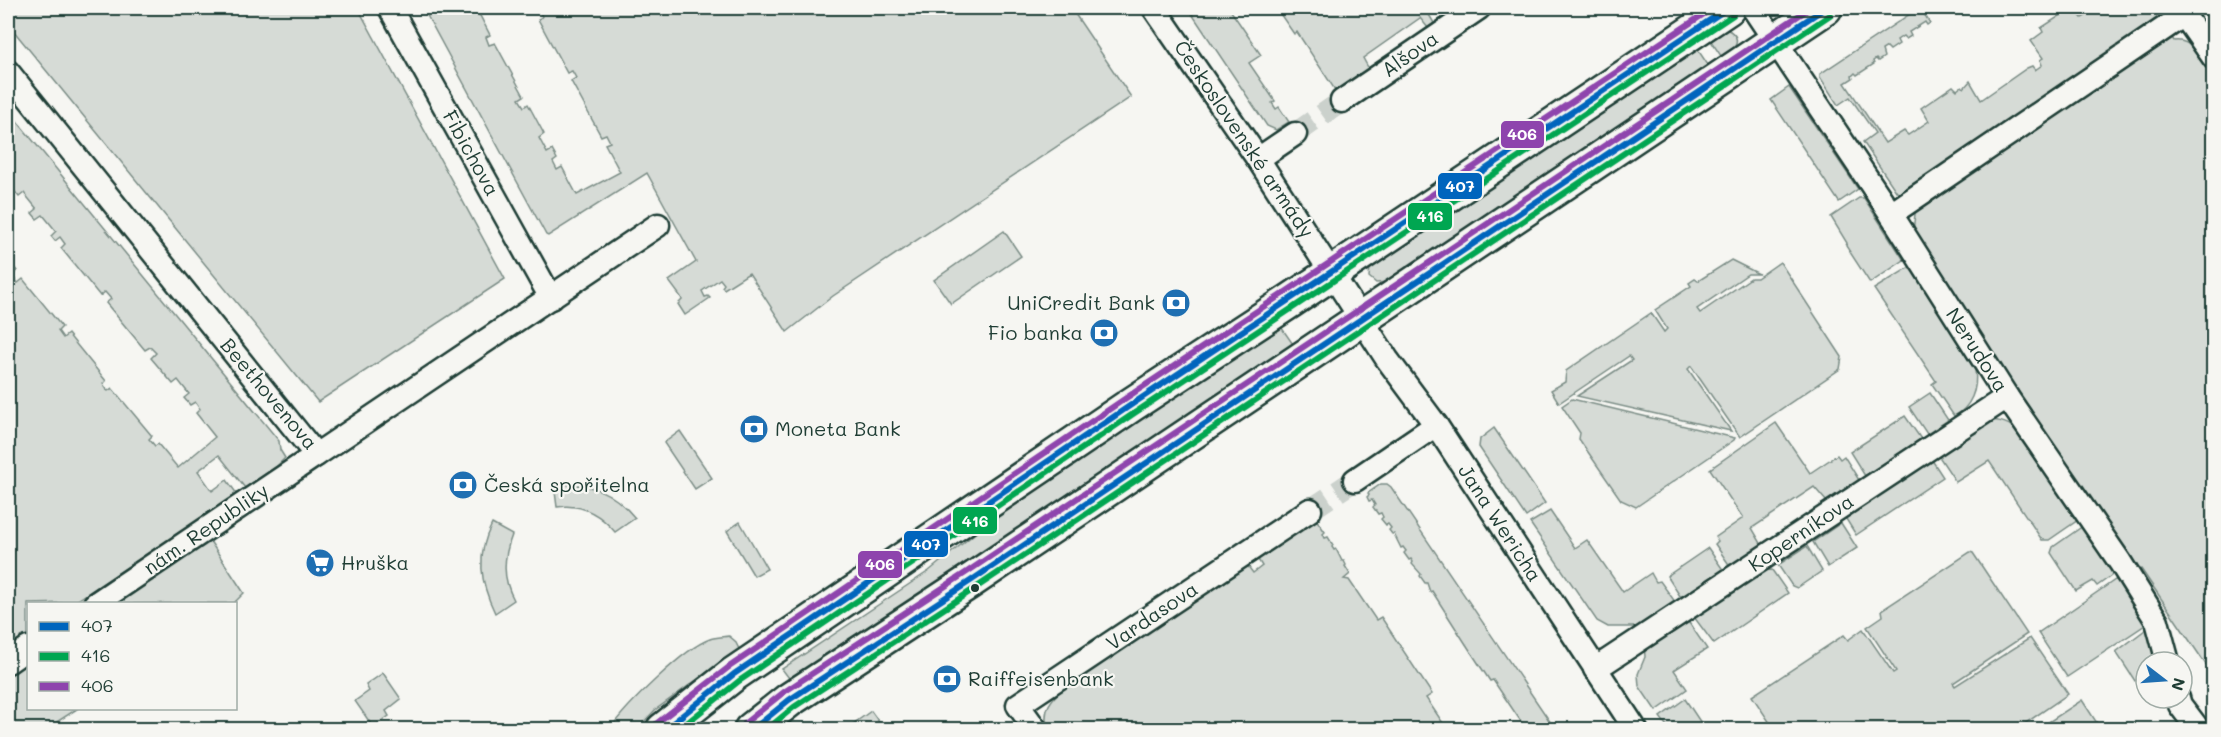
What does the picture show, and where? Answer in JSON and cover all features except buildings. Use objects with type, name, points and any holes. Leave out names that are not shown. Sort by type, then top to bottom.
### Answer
[{"type":"main road","points":[[665,728],[734,674],[1728,8]]},
{"type":"main road","points":[[751,729],[789,700],[972,580],[1825,8]]},
{"type":"street","name":"Fibichova","points":[[390,8],[551,298]]},
{"type":"street","name":"Československé armády","points":[[1154,8],[1258,159],[1361,319]]},
{"type":"street","name":"Alšova","points":[[1342,101],[1479,8]]},
{"type":"street","name":"Nerudova","points":[[1753,8],[1891,214],[2007,397],[2120,562],[2157,621],[2165,650]]},
{"type":"street","points":[[1891,214],[2182,11],[2214,58]]},
{"type":"street","name":"Beethovenova","points":[[8,72],[316,455],[658,225]]},
{"type":"street","points":[[1258,159],[1295,134]]},
{"type":"street","name":"Jana Wericha","points":[[1361,319],[1387,359],[1436,425],[1636,729]]},
{"type":"street","name":"Koperníkova","points":[[1595,669],[2007,397]]},
{"type":"street","points":[[1355,480],[1436,425]]},
{"type":"street","name":"nám. Republiky","points":[[97,602],[316,455]]},
{"type":"street","name":"Vardasova","points":[[1036,729],[1018,705],[1310,510]]},
{"type":"street","points":[[8,662],[27,649]]},
{"type":"street","points":[[2184,710],[2199,729]]},
{"type":"shaded area","points":[[8,8],[358,8],[505,279],[318,402],[8,24]]},
{"type":"shaded area","points":[[423,8],[476,8],[490,35],[486,37],[489,45],[495,43],[524,96],[519,99],[524,107],[528,104],[544,134],[539,138],[547,153],[552,150],[557,159],[553,162],[557,170],[562,167],[577,195],[620,172],[605,144],[610,142],[606,134],[601,136],[571,81],[576,78],[572,71],[567,73],[538,19],[542,17],[539,9],[534,12],[531,8],[1071,8],[1131,97],[833,296],[787,332],[749,273],[724,289],[722,287],[724,284],[720,279],[702,291],[705,297],[710,298],[685,315],[678,304],[682,300],[681,297],[669,281],[696,262],[647,173],[548,236],[546,235]]},
{"type":"shaded area","points":[[1188,8],[1229,8],[1261,55],[1249,63],[1275,101],[1272,103],[1276,109],[1279,107],[1289,122],[1276,130],[1267,126]]},
{"type":"shaded area","points":[[1276,8],[1437,8],[1428,13],[1434,23],[1428,28],[1420,18],[1363,58],[1370,71],[1339,96],[1297,32],[1294,34]]},
{"type":"shaded area","points":[[1919,8],[1933,8],[1924,14],[1930,23],[1927,25],[1925,22],[1909,32],[1911,36],[1906,39],[1903,36],[1897,40],[1899,44],[1890,50],[1887,47],[1882,50],[1884,57],[1873,61],[1874,64],[1857,75],[1855,73],[1853,78],[1845,83],[1885,143],[1904,131],[1908,135],[1929,121],[1921,108],[1953,86],[1957,90],[1962,86],[1964,88],[1970,81],[1981,100],[2027,68],[2032,66],[2035,70],[2042,65],[2040,60],[2043,58],[2031,41],[2043,32],[2041,28],[2072,8],[2082,18],[2099,8],[2154,8],[2174,41],[2181,41],[2193,47],[2213,77],[2213,675],[2141,569],[2136,568],[2012,386],[1913,232],[1915,214],[1896,191],[1863,142],[1875,133],[1850,97],[1838,105],[1820,77],[1820,74]]},
{"type":"shaded area","points":[[1727,29],[1737,41],[1731,52],[1723,59],[1709,38]]},
{"type":"shaded area","points":[[1696,47],[1710,68],[1388,282],[1376,283],[1369,277],[1370,267]]},
{"type":"shaded area","points":[[1789,87],[1858,189],[1839,202],[1771,100]]},
{"type":"shaded area","points":[[8,110],[279,441],[280,450],[285,458],[245,488],[219,455],[198,471],[212,491],[227,480],[237,494],[75,602],[27,602],[27,635],[8,648],[8,260],[17,271],[12,276],[18,283],[23,279],[62,327],[58,331],[63,338],[68,334],[106,381],[103,384],[108,391],[112,388],[152,436],[149,439],[155,446],[158,444],[178,468],[215,437],[196,413],[200,409],[195,402],[190,405],[184,398],[189,394],[178,380],[173,384],[151,358],[156,353],[150,347],[145,350],[106,303],[111,299],[105,292],[100,296],[61,248],[65,244],[60,237],[55,241],[51,236],[56,231],[43,215],[37,219],[32,213],[37,209],[24,193],[19,197],[8,183]]},
{"type":"shaded area","points":[[1859,198],[1864,198],[1904,260],[1870,283],[1846,246],[1847,243],[1831,217]]},
{"type":"shaded area","points":[[1004,231],[1021,256],[951,304],[934,280]]},
{"type":"shaded area","points":[[1731,260],[1759,274],[1748,274],[1697,309],[1700,313],[1751,278],[1757,278],[1780,262],[1842,357],[1840,369],[1740,437],[1691,366],[1688,369],[1731,431],[1577,396],[1632,360],[1629,356],[1559,403],[1551,390],[1565,382],[1566,371],[1651,313],[1664,332],[1667,329],[1655,310],[1691,286],[1689,283],[1695,279],[1698,281]]},
{"type":"shaded area","points":[[1908,268],[1912,270],[1975,370],[1972,397],[1965,408],[1954,416],[1932,384],[1936,381],[1874,289]]},
{"type":"shaded area","points":[[1279,324],[1295,347],[792,682],[782,669],[929,571],[1001,512]]},
{"type":"shaded area","points":[[1930,393],[1948,420],[1927,434],[1909,407]]},
{"type":"shaded area","points":[[1572,399],[1735,438],[1636,507],[1621,500],[1579,439],[1580,433],[1562,406]]},
{"type":"shaded area","points":[[1905,416],[1921,439],[1865,476],[1850,452]]},
{"type":"shaded area","points":[[1980,420],[2005,423],[2018,431],[2078,520],[2049,540],[2042,540],[1989,461],[1956,482],[1934,449]]},
{"type":"shaded area","points":[[1776,423],[1810,473],[1837,455],[1840,459],[1844,456],[1859,480],[1827,502],[1814,487],[1752,528],[1762,545],[1730,566],[1715,544],[1718,541],[1716,537],[1743,518],[1710,469]]},
{"type":"shaded area","points":[[1494,428],[1545,503],[1526,517],[1479,447],[1480,439]]},
{"type":"shaded area","points":[[680,431],[712,478],[695,489],[664,443]]},
{"type":"shaded area","points":[[1928,454],[1943,477],[1856,535],[1846,519],[1855,502]]},
{"type":"shaded area","points":[[554,484],[579,485],[599,490],[618,501],[635,518],[615,532],[589,511],[566,506],[557,507]]},
{"type":"shaded area","points":[[1381,484],[1391,487],[1555,729],[1526,729],[1493,680],[1490,681],[1432,591],[1430,592],[1427,583],[1412,564],[1411,559],[1409,560],[1404,553],[1406,551],[1403,547],[1401,548],[1394,534],[1389,530],[1391,528],[1381,519],[1383,517],[1381,513],[1378,514],[1373,507],[1375,505],[1372,500],[1369,501],[1368,493]]},
{"type":"shaded area","points":[[1550,511],[1575,548],[1587,540],[1623,592],[1651,573],[1656,582],[1660,581],[1676,603],[1639,627],[1608,627],[1597,621],[1530,523]]},
{"type":"shaded area","points":[[1316,519],[1325,532],[1323,534],[1325,538],[1328,537],[1332,547],[1336,549],[1346,565],[1350,574],[1344,579],[1349,580],[1376,620],[1381,617],[1432,694],[1426,698],[1447,729],[1048,730],[1046,716],[1049,705],[1066,686],[1247,565],[1253,573],[1262,566],[1257,558]]},
{"type":"shaded area","points":[[740,522],[767,569],[754,576],[727,531]]},
{"type":"shaded area","points":[[1841,523],[1857,548],[1828,567],[1813,542]]},
{"type":"shaded area","points":[[492,524],[512,535],[505,568],[507,584],[514,600],[495,613],[486,590],[482,569],[484,547]]},
{"type":"shaded area","points":[[2083,526],[2113,570],[2111,576],[2097,586],[2093,581],[2076,591],[2051,553],[2053,547]]},
{"type":"shaded area","points":[[208,538],[244,593],[235,602],[101,602]]},
{"type":"shaded area","points":[[1807,546],[1822,571],[1797,588],[1792,586],[1778,565]]},
{"type":"shaded area","points":[[1708,548],[1724,571],[1686,596],[1680,596],[1667,576]]},
{"type":"shaded area","points":[[1970,552],[1973,553],[2027,634],[1953,683],[1955,686],[2030,638],[2068,694],[2017,729],[1888,730],[1888,727],[1884,730],[1774,729],[1752,696],[1844,635],[1848,640],[1863,629],[1893,673],[1896,671],[1867,627],[1883,616],[1882,610]]},
{"type":"shaded area","points":[[1772,570],[1788,593],[1714,644],[1691,613],[1753,571]]},
{"type":"shaded area","points":[[2115,580],[2120,581],[2148,623],[2067,677],[2038,633]]},
{"type":"shaded area","points":[[1685,617],[1707,649],[1674,670],[1687,689],[1656,711],[1639,686],[1638,674],[1645,657],[1644,644]]},
{"type":"shaded area","points":[[2149,627],[2154,650],[2134,650],[2134,679],[2116,652]]},
{"type":"shaded area","points":[[729,636],[739,649],[655,710],[637,729],[610,729],[671,665],[710,639]]},
{"type":"shaded area","points":[[27,652],[27,710],[75,710],[46,729],[8,730],[8,664]]},
{"type":"shaded area","points":[[383,673],[401,699],[386,711],[389,716],[373,727],[355,701],[369,691],[366,685]]},
{"type":"shaded area","points":[[1685,699],[1705,729],[1669,729],[1660,717]]},
{"type":"shaded area","points":[[2082,700],[2097,723],[2098,729],[2038,729]]},
{"type":"shaded area","points":[[871,711],[884,729],[846,729]]},
{"type":"tunnel","points":[[1295,134],[1342,101]]},
{"type":"tunnel","points":[[1310,510],[1355,480]]},
{"type":"transit line","name":"406","points":[[657,723],[729,667],[1126,398],[1713,8]]},
{"type":"transit line","name":"407","points":[[664,730],[734,674],[1131,405],[1728,8]]},
{"type":"transit line","name":"406","points":[[745,723],[784,692],[1810,8]]},
{"type":"transit line","name":"407","points":[[752,730],[789,700],[972,580],[1825,8]]},
{"type":"transit line","name":"416","points":[[678,730],[739,681],[1136,412],[1733,15]]},
{"type":"transit line","name":"416","points":[[766,730],[794,707],[977,587],[1830,15]]},
{"type":"place","name":"UniCredit Bank","points":[[1176,303]]},
{"type":"place","name":"Fio banka","points":[[1104,333]]},
{"type":"place","name":"Moneta Bank","points":[[754,429]]},
{"type":"place","name":"Česká spořitelna","points":[[463,485]]},
{"type":"place","name":"Hruška","points":[[320,563]]},
{"type":"place","name":"Raiffeisenbank","points":[[947,679]]}]
